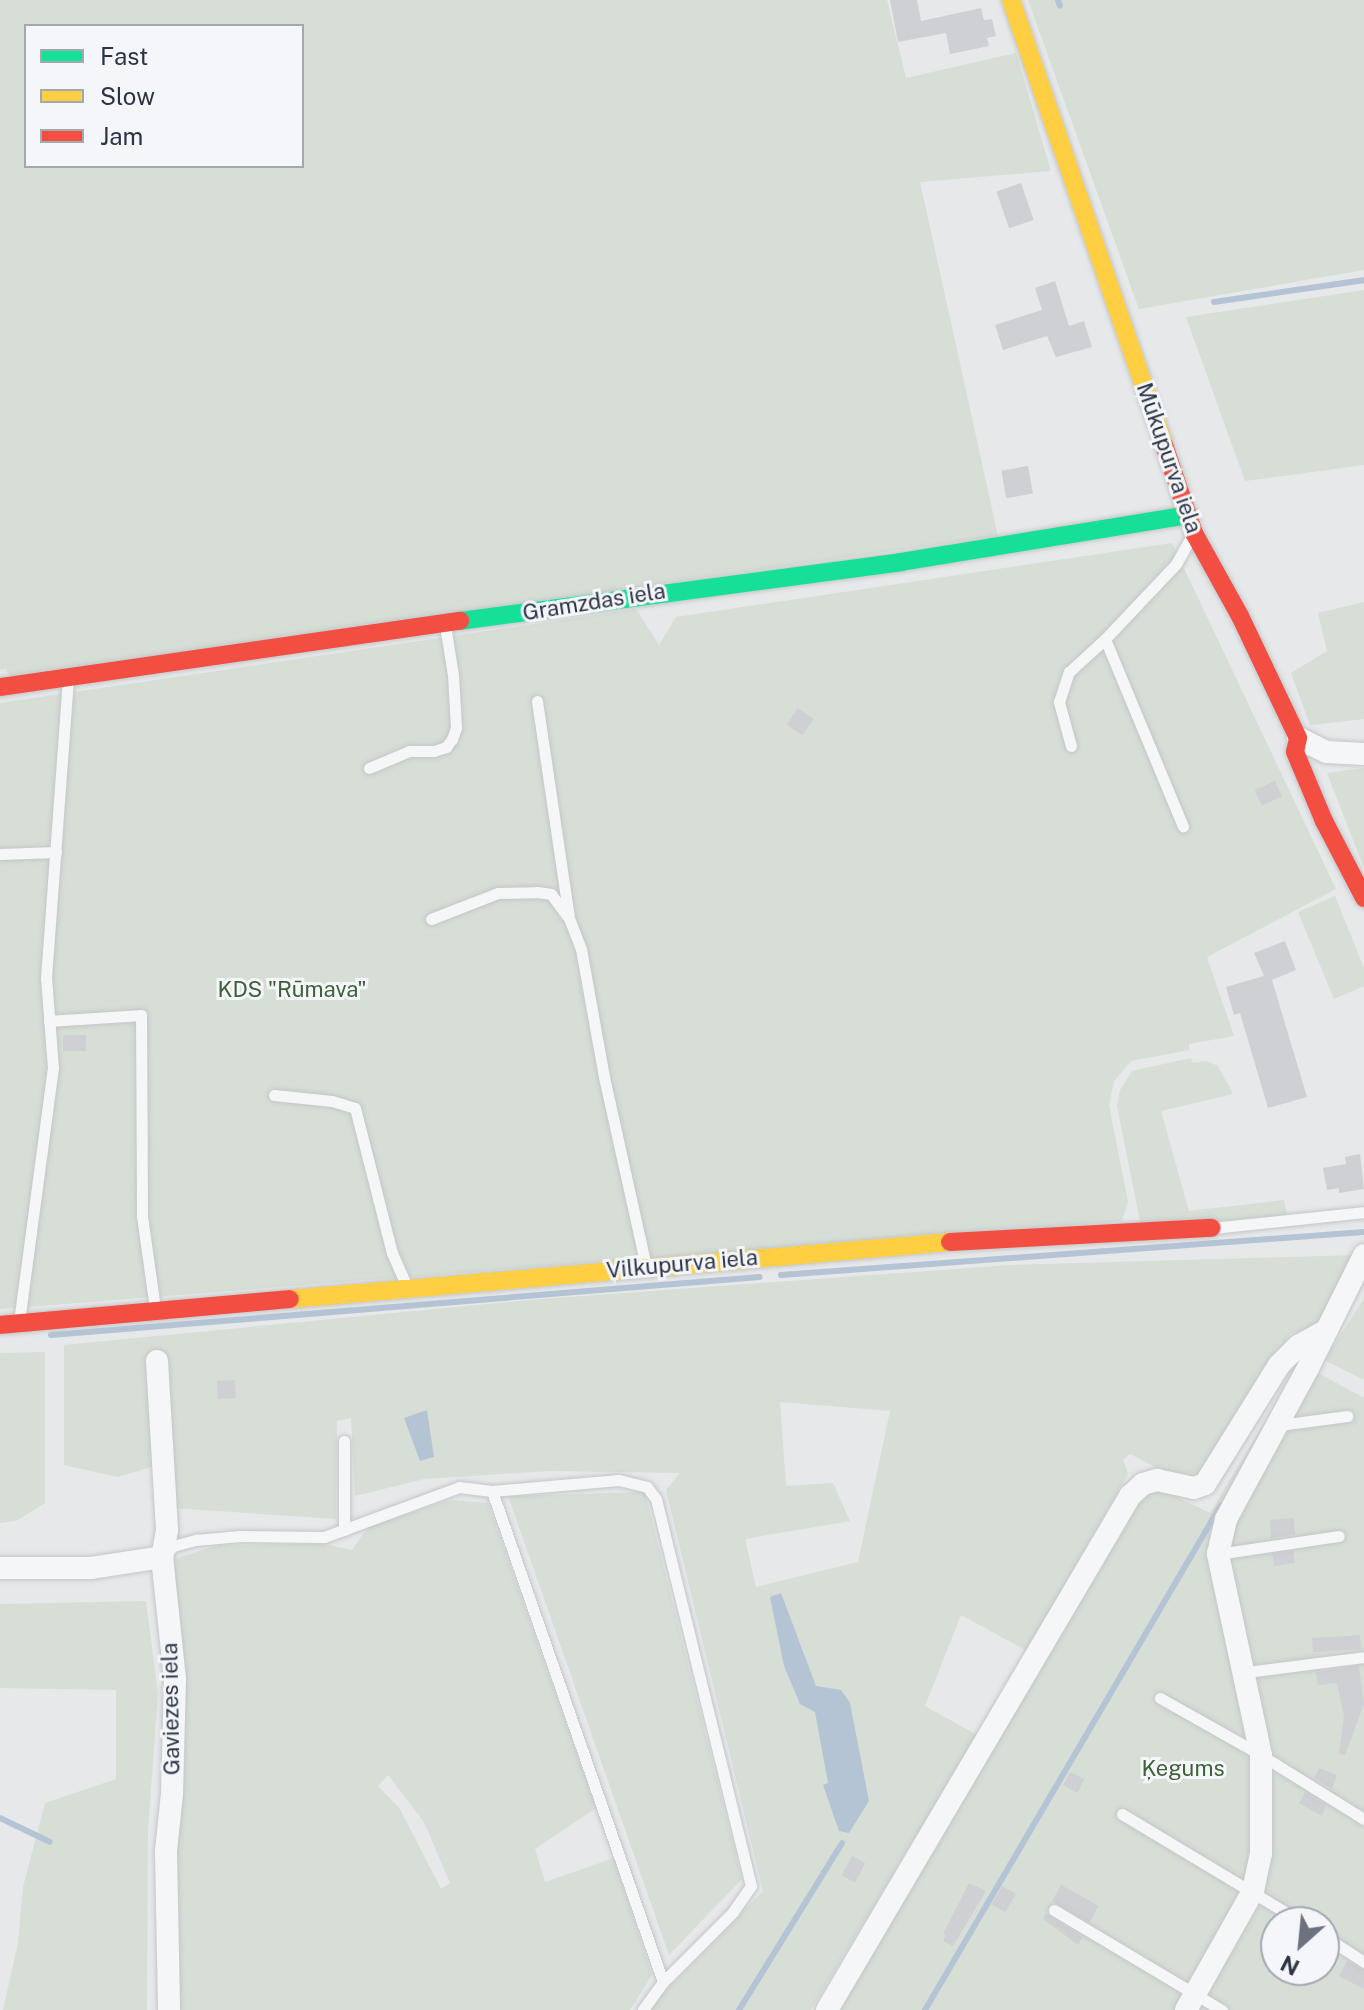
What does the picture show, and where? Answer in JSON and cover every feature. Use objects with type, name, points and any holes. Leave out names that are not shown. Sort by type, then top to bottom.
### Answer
[{"type":"street","name":"Mūkupurva iela","points":[[1011,0],[1191,524],[1240,616],[1298,738],[1295,752],[1324,821],[1364,898]]},
{"type":"street","name":"Gramzdas iela","points":[[0,687],[646,594],[1191,524]]},
{"type":"street","points":[[1298,738],[1327,752],[1364,754]]},
{"type":"street","name":"Vilkupurva iela","points":[[9,1324],[646,1267],[1024,1237],[1212,1228]]},
{"type":"street","points":[[1191,2002],[1253,1891],[1261,1854],[1261,1755],[1246,1672],[1218,1554],[1226,1519],[1278,1425],[1364,1255]]},
{"type":"street","points":[[827,2010],[1130,1496],[1143,1484],[1157,1480],[1194,1488],[1205,1484],[1279,1365],[1298,1346],[1327,1330]]},
{"type":"street","name":"Gaviezes iela","points":[[157,1361],[167,1530],[162,1557],[175,1705],[166,1851],[169,2010]]},
{"type":"street","points":[[0,1568],[91,1568],[162,1557]]},
{"type":"lane","points":[[1071,746],[1059,702],[1064,682],[1076,664],[1105,639],[1176,564],[1191,524]]},
{"type":"lane","points":[[369,768],[409,751],[434,751],[446,747],[452,739],[456,728],[453,675],[445,625]]},
{"type":"lane","points":[[1105,639],[1183,826]]},
{"type":"lane","points":[[9,1324],[53,1068],[46,978],[68,678]]},
{"type":"lane","points":[[537,701],[569,918],[581,949],[604,1077],[646,1267]]},
{"type":"lane","points":[[0,854],[56,852]]},
{"type":"lane","points":[[431,919],[498,893],[537,892],[551,894],[569,918]]},
{"type":"lane","points":[[49,1021],[141,1015],[142,1216],[155,1311]]},
{"type":"lane","points":[[274,1095],[332,1101],[355,1108],[392,1253],[408,1288]]},
{"type":"lane","name":"Vilkupurva iela","points":[[1212,1228],[1364,1212]]},
{"type":"lane","points":[[1278,1425],[1347,1416]]},
{"type":"lane","points":[[344,1441],[344,1530]]},
{"type":"lane","points":[[162,1557],[173,1546],[196,1540],[240,1536],[324,1537],[459,1487],[492,1491],[619,1480],[647,1487],[656,1499],[751,1886],[733,1912],[663,1982],[643,2010]]},
{"type":"lane","points":[[492,1491],[663,1982]]},
{"type":"lane","points":[[1218,1554],[1339,1536]]},
{"type":"lane","points":[[1246,1672],[1364,1657]]},
{"type":"lane","points":[[1160,1698],[1261,1755],[1364,1819]]},
{"type":"lane","points":[[1122,1814],[1277,1906]]},
{"type":"lane","points":[[1054,1910],[1191,2002],[1222,2010]]},
{"type":"lane","points":[[1340,1946],[1364,1962]]},
{"type":"green space","points":[[0,0],[887,0],[906,78],[1016,53],[1051,171],[920,182],[998,536],[10,676],[6,669],[0,670]]},
{"type":"green space","points":[[1028,0],[1364,0],[1364,270],[1139,309]]},
{"type":"green space","points":[[1364,290],[1364,465],[1245,481],[1186,317]]},
{"type":"green space","name":"KDS \"Rūmava\"","points":[[1172,543],[1336,889],[1207,957],[1234,1036],[1189,1044],[1189,1050],[1131,1061],[1114,1081],[1109,1105],[1128,1202],[1122,1221],[0,1309],[0,703],[636,609],[659,645],[676,617]]},
{"type":"green space","points":[[1364,602],[1364,719],[1310,725],[1291,673],[1327,651],[1318,613]]},
{"type":"green space","points":[[1364,768],[1364,868],[1327,773]]},
{"type":"green space","points":[[1335,896],[1364,968],[1364,986],[1334,999],[1298,912]]},
{"type":"green space","points":[[1191,1058],[1193,1063],[1206,1061],[1218,1066],[1233,1094],[1161,1111],[1189,1211],[1284,1200],[1287,1216],[1141,1226],[1117,1106],[1120,1090],[1132,1071]]},
{"type":"green space","points":[[1359,1255],[1321,1324],[1290,1334],[1201,1478],[1178,1479],[1130,1454],[1123,1460],[1128,1474],[1027,1651],[961,1615],[925,1706],[977,1735],[811,2010],[650,2010],[658,1998],[763,1891],[666,1490],[680,1473],[551,1471],[424,1479],[355,1496],[351,1418],[337,1421],[336,1519],[173,1508],[171,1461],[118,1477],[64,1465],[64,1345],[528,1300],[1010,1265]],"holes":[[[780,1402],[890,1411],[858,1562],[756,1587],[745,1539],[850,1521],[833,1483],[786,1486]]]},
{"type":"green space","points":[[1364,1299],[1364,1380],[1324,1360]]},
{"type":"green space","points":[[45,1352],[45,1503],[16,1521],[0,1523],[0,1353]]},
{"type":"green space","name":"Ķegums","points":[[1300,1363],[1364,1398],[1364,2010],[833,2010],[1134,1500],[1160,1489],[1210,1513]]},
{"type":"green space","points":[[645,1492],[742,1879],[669,1955],[508,1496]]},
{"type":"green space","points":[[450,1500],[488,1503],[596,1808],[535,1849],[545,1882],[614,1858],[652,1975],[630,2010],[176,2010],[175,1559],[218,1545],[324,1544],[352,1550],[368,1527]],"holes":[[[388,1775],[424,1822],[450,1883],[441,1889],[400,1809],[378,1786]]]},
{"type":"green space","points":[[146,1601],[158,1694],[148,1829],[147,2010],[3,2010],[18,1943],[23,1887],[45,1803],[116,1779],[116,1690],[0,1688],[0,1604]]},
{"type":"water","points":[[427,1410],[434,1457],[420,1461],[404,1418]]},
{"type":"water","points":[[781,1593],[816,1686],[841,1690],[850,1703],[869,1801],[849,1833],[839,1831],[823,1785],[828,1783],[815,1712],[800,1704],[784,1666],[770,1597]]},
{"type":"building","points":[[890,0],[917,0],[921,21],[981,8],[984,20],[992,19],[996,36],[987,38],[989,46],[950,54],[946,33],[898,42]]},
{"type":"building","points":[[1021,183],[1034,220],[1009,228],[996,191]]},
{"type":"building","points":[[1055,281],[1069,326],[1084,321],[1092,347],[1056,357],[1047,336],[1003,350],[995,325],[1042,310],[1035,288]]},
{"type":"building","points":[[1028,466],[1033,494],[1006,498],[1001,471]]},
{"type":"building","points":[[798,708],[814,719],[802,735],[787,724]]},
{"type":"building","points":[[1275,781],[1282,797],[1262,805],[1255,790]]},
{"type":"building","points":[[1285,941],[1296,970],[1272,980],[1307,1097],[1268,1108],[1240,1013],[1234,1015],[1226,987],[1264,976],[1254,953]]},
{"type":"building","points":[[63,1035],[86,1035],[86,1051],[63,1051]]},
{"type":"building","points":[[1360,1154],[1364,1189],[1339,1193],[1339,1188],[1327,1190],[1323,1168],[1346,1164],[1345,1157]]},
{"type":"building","points":[[235,1380],[236,1398],[218,1399],[217,1381]]},
{"type":"building","points":[[1294,1518],[1295,1534],[1271,1538],[1270,1520]]},
{"type":"building","points":[[1293,1551],[1295,1563],[1274,1566],[1272,1554]]},
{"type":"building","points":[[1360,1635],[1361,1649],[1313,1652],[1312,1638]]},
{"type":"building","points":[[1359,1666],[1364,1704],[1345,1755],[1339,1754],[1344,1716],[1337,1683],[1318,1685],[1316,1672]]},
{"type":"building","points":[[1319,1768],[1337,1775],[1332,1789],[1314,1778]]},
{"type":"building","points":[[1070,1772],[1084,1779],[1077,1793],[1063,1785]]},
{"type":"building","points":[[1305,1792],[1326,1805],[1322,1816],[1299,1803]]},
{"type":"building","points":[[852,1856],[865,1863],[855,1882],[842,1875]]},
{"type":"building","points":[[969,1883],[986,1891],[953,1946],[943,1941],[946,1935],[943,1934]]},
{"type":"building","points":[[1061,1885],[1099,1906],[1089,1922],[1052,1902]]},
{"type":"building","points":[[1002,1886],[1016,1894],[1005,1912],[992,1904]]},
{"type":"building","points":[[1046,1913],[1082,1937],[1078,1945],[1043,1919]]},
{"type":"building","points":[[1347,1961],[1364,1970],[1364,1989],[1340,1977]]},
{"type":"waterway","points":[[1058,0],[1060,6]]},
{"type":"waterway","points":[[1214,302],[1364,280]]},
{"type":"waterway","points":[[781,1275],[1364,1232]]},
{"type":"waterway","points":[[51,1335],[760,1277]]},
{"type":"waterway","points":[[925,2010],[1221,1505]]},
{"type":"waterway","points":[[0,1818],[50,1842]]},
{"type":"waterway","points":[[739,2010],[842,1843]]},
{"type":"traffic: fast","points":[[460,621],[901,562],[1188,515]]},
{"type":"traffic: slow","points":[[1011,0],[1164,445]]},
{"type":"traffic: slow","points":[[290,1299],[950,1242]]},
{"type":"traffic: jam","points":[[1164,445],[1194,533],[1240,616],[1298,738],[1295,752],[1324,821],[1364,898]]},
{"type":"traffic: jam","points":[[0,687],[460,621]]},
{"type":"traffic: jam","points":[[950,1242],[1212,1228]]},
{"type":"traffic: jam","points":[[0,1325],[290,1299]]}]
